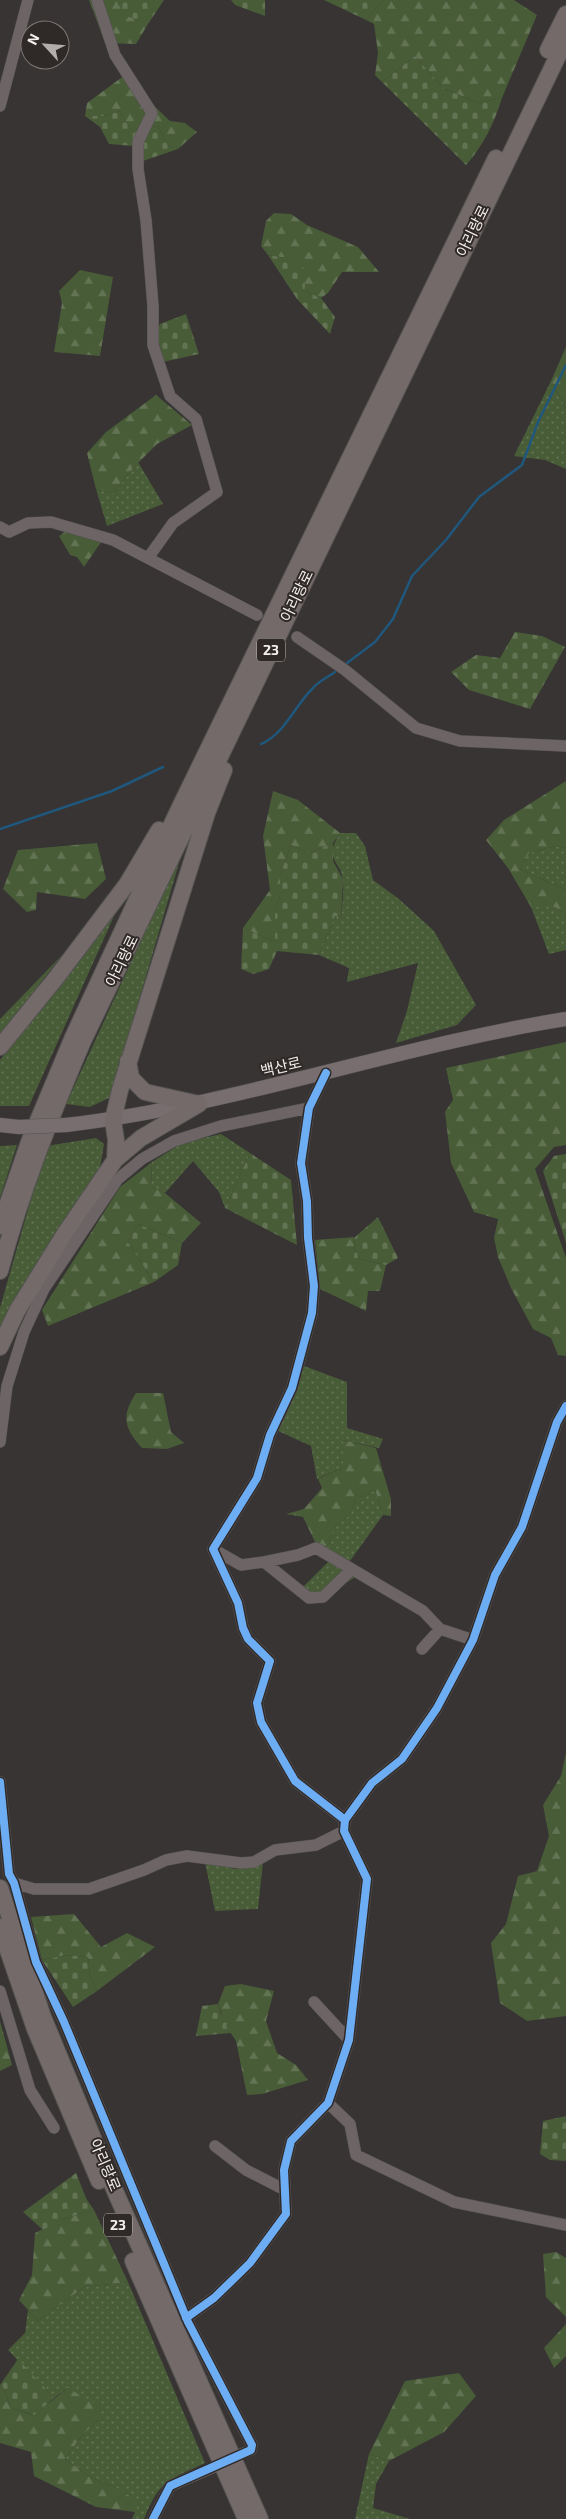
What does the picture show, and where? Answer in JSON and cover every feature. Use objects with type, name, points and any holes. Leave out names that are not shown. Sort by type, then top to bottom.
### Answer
[{"type":"highway","name":"아리랑로","points":[[0,1226],[48,1093],[178,811],[566,14]]},
{"type":"highway","name":"아리랑로","points":[[0,1271],[16,1218],[59,1097],[239,716],[566,39]]},
{"type":"highway","points":[[115,1160],[116,1140],[112,1120],[128,1061],[207,813],[241,729],[239,716]]},
{"type":"highway","points":[[0,1047],[56,978],[127,884],[166,818],[178,811]]},
{"type":"highway","points":[[128,1061],[131,1078],[145,1092],[199,1104]]},
{"type":"highway","points":[[0,1346],[17,1312],[64,1235],[115,1160],[141,1138],[199,1104]]},
{"type":"highway","name":"아리랑로","points":[[7,1886],[43,2017],[119,2200],[260,2519]]},
{"type":"highway","name":"아리랑로","points":[[0,1927],[35,2029],[246,2519]]},
{"type":"main road","name":"백산로","points":[[0,1125],[19,1127],[66,1125],[112,1120],[199,1104],[507,1029],[566,1019]]},
{"type":"street","points":[[0,106],[28,0]]},
{"type":"street","points":[[97,0],[115,55],[152,112],[138,142],[138,169],[146,220],[153,306],[153,345],[170,396],[196,419],[217,492],[173,523],[148,558]]},
{"type":"street","points":[[0,527],[9,532],[28,523],[52,522],[113,540],[257,615]]},
{"type":"street","points":[[297,637],[345,670],[416,728],[460,740],[566,746]]},
{"type":"street","points":[[213,1550],[257,1478],[270,1435],[292,1388],[312,1313],[314,1286],[308,1238],[307,1201],[301,1163],[309,1108],[326,1073]]},
{"type":"street","points":[[0,1442],[7,1386],[24,1332],[44,1289],[118,1179],[142,1159],[174,1141],[221,1126],[309,1108]]},
{"type":"street","points":[[7,1886],[34,1889],[89,1889],[187,1856],[241,1863],[254,1862],[275,1850],[316,1845],[344,1826],[372,1784],[402,1759],[437,1708],[473,1640],[495,1575],[522,1527],[557,1422],[566,1406]]},
{"type":"street","points":[[213,1550],[241,1565],[298,1555],[316,1548],[423,1611],[440,1629],[473,1640]]},
{"type":"street","points":[[186,2318],[214,2298],[250,2263],[286,2214],[284,2170],[291,2140],[328,2103],[349,2040],[367,1879],[344,1826],[295,1781],[261,1722],[257,1703],[270,1661],[248,1639],[243,1628],[238,1603],[213,1550]]},
{"type":"street","points":[[264,1562],[309,1598],[323,1597],[351,1570]]},
{"type":"street","points":[[422,1649],[440,1629]]},
{"type":"street","points":[[0,1782],[9,1874],[7,1886],[36,1962],[64,2022],[186,2318],[252,2445],[251,2450],[241,2454]]},
{"type":"street","points":[[0,1991],[30,2090],[54,2128]]},
{"type":"street","points":[[314,2002],[349,2040]]},
{"type":"street","points":[[328,2103],[350,2124],[356,2155],[454,2202],[566,2225]]},
{"type":"street","points":[[215,2146],[246,2170],[285,2190]]},
{"type":"street","points":[[153,2519],[170,2486],[218,2465]]},
{"type":"green space","points":[[89,0],[122,0],[123,14],[148,24],[136,44],[105,43]]},
{"type":"green space","points":[[122,0],[164,0],[148,24],[122,14]]},
{"type":"green space","points":[[231,0],[265,0],[265,16],[235,5]]},
{"type":"green space","points":[[324,0],[383,0],[366,20]]},
{"type":"green space","points":[[383,0],[514,0],[537,15],[502,98],[478,103],[443,88],[415,56],[382,82],[375,75],[378,53],[374,24],[366,20]]},
{"type":"green space","points":[[415,56],[443,88],[478,103],[502,98],[488,133],[466,165],[382,82]]},
{"type":"green space","points":[[129,72],[148,100],[170,121],[185,123],[197,132],[178,149],[168,145],[158,126],[130,130],[120,111],[104,116],[85,116],[87,103]]},
{"type":"green space","points":[[120,111],[130,129],[158,126],[168,145],[178,149],[140,162],[134,146],[109,144],[100,127],[85,116],[104,116]]},
{"type":"green space","points":[[274,213],[291,214],[307,225],[358,247],[379,272],[342,272],[328,293],[321,298],[305,291],[287,258],[268,255],[261,246],[266,221]]},
{"type":"green space","points":[[268,255],[287,258],[304,268],[305,291],[321,298],[335,317],[330,334],[297,299]]},
{"type":"green space","points":[[80,270],[113,277],[100,356],[54,352],[62,303],[59,291]]},
{"type":"green space","points":[[186,314],[199,354],[163,362],[156,331],[160,324]]},
{"type":"green space","points":[[566,347],[566,408],[551,381]]},
{"type":"green space","points":[[551,381],[566,408],[566,469],[545,460],[514,456]]},
{"type":"green space","points":[[156,395],[192,425],[157,444],[134,467],[114,493],[96,489],[87,453],[106,432]]},
{"type":"green space","points":[[138,462],[163,504],[107,526],[96,489],[114,493]]},
{"type":"green space","points":[[66,531],[101,542],[84,567],[77,557],[70,555],[59,536]]},
{"type":"green space","points":[[515,632],[542,636],[565,647],[530,709],[469,690],[451,672],[476,655],[500,658]]},
{"type":"green space","points":[[566,781],[566,848],[556,846],[529,853],[520,869],[566,890],[566,916],[555,907],[531,907],[508,868],[486,840],[504,820]]},
{"type":"green space","points":[[273,791],[298,800],[340,833],[333,843],[309,853],[291,845],[280,875],[280,895],[275,914],[275,942],[243,928],[270,890],[263,836]]},
{"type":"green space","points":[[340,833],[356,833],[365,846],[373,880],[399,899],[434,931],[476,1005],[457,1025],[396,1043],[407,1011],[418,963],[347,982],[349,968],[319,955],[335,916],[341,918],[343,881],[342,874],[333,855],[335,842]]},
{"type":"green space","points":[[97,843],[106,879],[85,899],[37,892],[36,910],[27,912],[3,889],[18,850]]},
{"type":"green space","points":[[333,843],[333,861],[343,879],[341,918],[335,916],[319,955],[277,951],[269,969],[253,974],[241,969],[243,928],[275,942],[275,914],[280,895],[280,875],[291,845],[309,853]]},
{"type":"green space","points":[[556,846],[566,848],[566,890],[520,869],[529,853]]},
{"type":"green space","points":[[183,849],[111,1097],[90,1107],[66,1104]]},
{"type":"green space","points":[[119,905],[29,1106],[0,1106],[0,1060]]},
{"type":"green space","points":[[531,907],[555,907],[566,916],[566,950],[549,954]]},
{"type":"green space","points":[[62,955],[0,1035],[0,1019]]},
{"type":"green space","points":[[566,1042],[566,1145],[554,1147],[535,1169],[566,1258],[566,1356],[558,1355],[551,1338],[533,1329],[511,1288],[498,1257],[494,1238],[498,1219],[474,1212],[451,1163],[445,1112],[453,1100],[446,1068]]},
{"type":"green space","points":[[221,1134],[250,1153],[225,1208],[219,1192],[193,1161],[165,1193],[151,1187],[152,1162],[182,1143]]},
{"type":"green space","points":[[96,1138],[104,1144],[100,1168],[0,1332],[0,1308],[46,1146]]},
{"type":"green space","points":[[17,1145],[0,1198],[0,1146]]},
{"type":"green space","points":[[250,1153],[291,1180],[297,1245],[225,1208]]},
{"type":"green space","points":[[566,1154],[566,1243],[543,1171],[554,1156]]},
{"type":"green space","points":[[152,1162],[151,1187],[165,1193],[201,1223],[182,1243],[138,1224],[128,1242],[154,1282],[48,1326],[42,1310],[120,1187]]},
{"type":"green space","points":[[378,1217],[398,1258],[386,1265],[354,1258],[355,1237]]},
{"type":"green space","points":[[138,1224],[182,1243],[178,1265],[154,1282],[128,1242]]},
{"type":"green space","points":[[355,1237],[354,1258],[386,1265],[380,1291],[368,1291],[366,1311],[320,1289],[315,1240]]},
{"type":"green space","points":[[304,1366],[347,1382],[347,1428],[383,1439],[379,1448],[343,1440],[343,1467],[317,1479],[311,1446],[276,1430]]},
{"type":"green space","points":[[136,1393],[163,1393],[171,1432],[184,1443],[167,1449],[142,1448],[131,1434],[127,1422],[128,1408]]},
{"type":"green space","points":[[343,1440],[376,1448],[391,1499],[391,1516],[383,1515],[375,1490],[356,1499],[349,1516],[336,1525],[327,1547],[315,1542],[303,1517],[286,1514],[304,1509],[322,1488],[318,1479],[343,1467]]},
{"type":"green space","points":[[375,1490],[383,1515],[350,1561],[354,1578],[313,1603],[300,1590],[329,1561],[327,1547],[336,1525],[349,1516],[356,1499]]},
{"type":"green space","points":[[566,1753],[566,2016],[527,2021],[500,2003],[491,1943],[506,1924],[518,1876],[537,1871],[549,1836],[543,1805],[561,1776]]},
{"type":"green space","points":[[205,1862],[236,1869],[263,1862],[258,1909],[215,1911]]},
{"type":"green space","points":[[74,1914],[101,1947],[127,1933],[155,1947],[97,1991],[90,1976],[88,1957],[66,1955],[42,1960],[31,1917]]},
{"type":"green space","points":[[66,1955],[88,1957],[90,1976],[97,1991],[73,2007],[42,1960]]},
{"type":"green space","points":[[241,1984],[274,1991],[266,2021],[277,2053],[296,2065],[308,2080],[262,2094],[247,2095],[236,2041],[226,2026],[218,2004],[225,1986]]},
{"type":"green space","points":[[218,2004],[221,2014],[231,2016],[226,2026],[231,2033],[196,2036],[202,2006]]},
{"type":"green space","points":[[0,2021],[12,2065],[0,2071]]},
{"type":"green space","points":[[566,2116],[566,2161],[550,2160],[540,2154],[543,2121]]},
{"type":"green space","points":[[76,2173],[87,2200],[94,2210],[63,2219],[43,2230],[23,2212]]},
{"type":"green space","points":[[94,2210],[128,2282],[84,2287],[38,2321],[19,2300],[32,2275],[35,2233],[63,2219]]},
{"type":"green space","points":[[556,2252],[566,2258],[566,2317],[546,2297],[543,2254]]},
{"type":"green space","points":[[128,2282],[205,2463],[167,2482],[155,2496],[144,2519],[132,2519],[135,2512],[115,2487],[92,2478],[65,2459],[80,2438],[99,2419],[68,2388],[54,2398],[8,2350],[25,2333],[28,2310],[38,2321],[84,2287]]},
{"type":"green space","points":[[566,2324],[566,2356],[554,2368],[544,2348]]},
{"type":"green space","points":[[18,2359],[54,2398],[34,2415],[11,2408],[3,2387],[0,2385]]},
{"type":"green space","points":[[459,2373],[476,2396],[444,2432],[389,2461],[369,2454],[405,2381]]},
{"type":"green space","points":[[0,2385],[3,2387],[11,2408],[33,2415],[68,2388],[99,2406],[99,2419],[80,2438],[65,2459],[92,2478],[115,2487],[139,2502],[135,2512],[96,2507],[34,2476],[31,2452],[0,2443]]},
{"type":"green space","points":[[369,2454],[389,2461],[376,2484],[373,2508],[410,2519],[355,2519]]},
{"type":"waterway","points":[[347,663],[375,642],[393,619],[412,576],[446,540],[479,497],[522,465],[538,422],[566,365]]},
{"type":"waterway","points":[[261,744],[277,733],[315,686],[335,672]]},
{"type":"waterway","points":[[0,829],[112,791],[163,767]]},
{"type":"cycle path","points":[[326,1073],[309,1108],[301,1163],[307,1201],[308,1238],[314,1286],[312,1313],[292,1388],[270,1435],[257,1478],[213,1549],[238,1603],[243,1628],[248,1639],[270,1661],[257,1703],[261,1722],[295,1781],[345,1820]]},
{"type":"cycle path","points":[[186,2318],[214,2298],[250,2263],[286,2214],[284,2170],[291,2141],[328,2103],[349,2040],[367,1879],[344,1831],[345,1820],[372,1783],[402,1759],[437,1708],[473,1640],[495,1575],[522,1527],[557,1422],[566,1406]]},
{"type":"cycle path","points":[[0,1782],[9,1874],[14,1883],[36,1962],[64,2022],[188,2322],[252,2445],[251,2450],[170,2486],[153,2519]]}]
